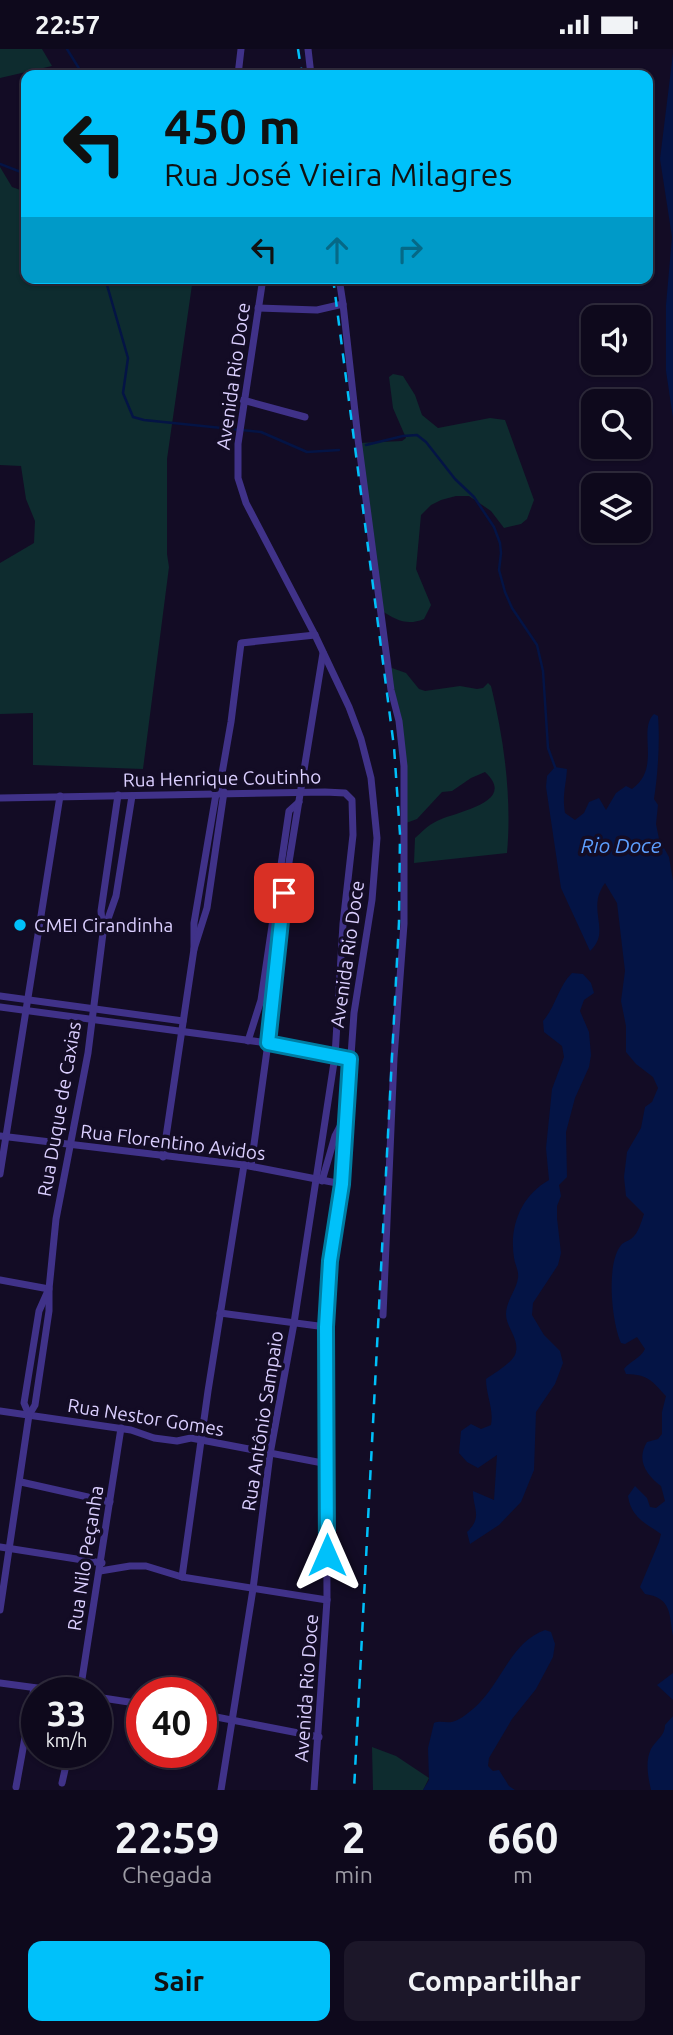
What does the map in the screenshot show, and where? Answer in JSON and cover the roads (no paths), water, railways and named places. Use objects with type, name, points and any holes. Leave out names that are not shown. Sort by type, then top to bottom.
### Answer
[{"type":"street","points":[[239,70],[241,49]]},
{"type":"street","points":[[308,49],[310,70]]},
{"type":"street","name":"Avenida Rio Doce","points":[[262,284],[243,400],[238,444],[238,478],[257,525],[315,635],[361,739],[374,804],[377,838],[373,889],[357,985],[342,1184],[330,1261],[326,1327],[327,1600],[314,1790]]},
{"type":"street","points":[[340,284],[391,690],[404,766],[404,912],[394,1058],[383,1315]]},
{"type":"street","points":[[258,308],[317,310],[343,304]]},
{"type":"street","points":[[243,400],[305,417]]},
{"type":"street","points":[[194,949],[194,923],[215,794],[220,785],[231,722],[241,642],[315,635]]},
{"type":"street","points":[[183,1577],[220,1313],[268,1043],[284,893],[323,652]]},
{"type":"street","points":[[163,1157],[194,949],[206,908],[225,795],[220,785]]},
{"type":"street","name":"Rua Henrique Coutinho","points":[[0,798],[345,793],[352,800],[354,814],[342,924],[335,1056]]},
{"type":"street","name":"Rua Duque de Caxias","points":[[0,1610],[21,1482],[29,1415],[24,1403],[38,1311],[49,1289],[56,1219],[81,1093],[92,1019],[103,933],[101,911],[118,795]]},
{"type":"street","points":[[0,1174],[60,796]]},
{"type":"street","name":"Rua Duque de Caxias","points":[[103,933],[109,922],[116,895],[132,796]]},
{"type":"street","points":[[248,1041],[261,1000],[289,811],[299,802]]},
{"type":"street","points":[[0,996],[183,1021]]},
{"type":"street","points":[[0,1007],[268,1043],[350,1059]]},
{"type":"street","name":"Rua Antônio Sampaio","points":[[221,1790],[253,1589],[270,1454],[319,1180],[335,1056]]},
{"type":"street","points":[[319,1180],[338,1127],[345,1118]]},
{"type":"street","name":"Rua Florentino Avidos","points":[[4,1137],[247,1165],[342,1184]]},
{"type":"street","points":[[0,1280],[49,1289]]},
{"type":"street","points":[[220,1313],[326,1327]]},
{"type":"street","name":"Rua Nestor Gomes","points":[[0,1411],[121,1428],[154,1438],[202,1441],[328,1464]]},
{"type":"street","name":"Rua Nilo Peçanha","points":[[83,1677],[121,1428]]},
{"type":"street","points":[[21,1482],[110,1502]]},
{"type":"street","points":[[0,1547],[101,1567],[146,1566],[183,1577],[327,1600]]},
{"type":"street","points":[[0,1683],[21,1686]]},
{"type":"street","points":[[217,1717],[319,1737]]},
{"type":"street","points":[[16,1787],[21,1760]]},
{"type":"street","points":[[62,1783],[65,1768]]},
{"type":"water","points":[[673,53],[673,418],[666,371],[666,305],[672,237],[660,159]]},
{"type":"water","name":"Rio Doce","points":[[654,714],[658,716],[659,736],[654,799],[658,805],[656,824],[659,839],[669,857],[673,881],[673,1636],[670,1614],[665,1603],[645,1594],[640,1587],[661,1534],[636,1514],[628,1496],[635,1486],[647,1498],[650,1507],[656,1508],[665,1501],[661,1486],[644,1467],[642,1455],[647,1442],[658,1439],[662,1434],[662,1412],[666,1396],[649,1379],[626,1374],[624,1369],[645,1349],[637,1337],[625,1344],[621,1343],[615,1322],[612,1293],[613,1264],[617,1253],[622,1244],[636,1234],[644,1214],[626,1196],[624,1177],[627,1152],[641,1128],[645,1107],[652,1102],[658,1088],[653,1077],[626,1052],[626,1026],[621,1001],[625,971],[617,903],[605,883],[597,906],[598,939],[590,951],[561,888],[546,787],[547,776],[555,767],[567,769],[565,813],[575,820],[584,813],[589,802],[599,798],[606,810],[616,793],[626,786],[632,789],[646,771],[649,721]]},
{"type":"water","points":[[572,973],[583,974],[591,983],[594,993],[584,1000],[580,1011],[589,1032],[591,1055],[566,1132],[567,1177],[559,1185],[561,1196],[557,1206],[561,1253],[558,1265],[533,1303],[532,1315],[544,1335],[560,1351],[563,1363],[555,1384],[536,1412],[534,1470],[521,1502],[499,1525],[470,1544],[467,1532],[476,1517],[473,1491],[494,1500],[497,1455],[478,1468],[467,1462],[459,1453],[461,1431],[471,1424],[481,1429],[491,1425],[486,1379],[510,1362],[515,1355],[515,1339],[506,1314],[518,1278],[513,1235],[524,1203],[549,1180],[546,1148],[552,1089],[564,1057],[562,1046],[544,1032],[543,1021]]},
{"type":"water","points":[[545,1630],[551,1632],[555,1644],[553,1657],[536,1689],[512,1719],[489,1758],[488,1766],[493,1771],[499,1770],[509,1786],[515,1790],[423,1790],[429,1780],[428,1748],[434,1723],[455,1721],[473,1709],[483,1700],[522,1645]]},
{"type":"water","points":[[673,1673],[673,1700],[657,1685]]},
{"type":"water","points":[[673,1716],[673,1790],[651,1790],[649,1754]]},
{"type":"waterway","points":[[67,49],[80,70]]},
{"type":"waterway","points":[[0,164],[21,172]]},
{"type":"waterway","points":[[107,284],[128,358],[123,393],[133,417],[261,432],[307,452],[339,450]]},
{"type":"waterway","points":[[366,445],[417,435],[474,497],[494,527],[500,543],[499,570],[505,592],[512,608],[537,645],[543,671],[548,748],[555,767]]},
{"type":"railway","points":[[298,49],[301,70]]},
{"type":"railway","points":[[334,284],[394,747],[400,834],[399,922],[354,1790]]},
{"type":"place","name":"CMEI Cirandinha","points":[[20,925]]}]
